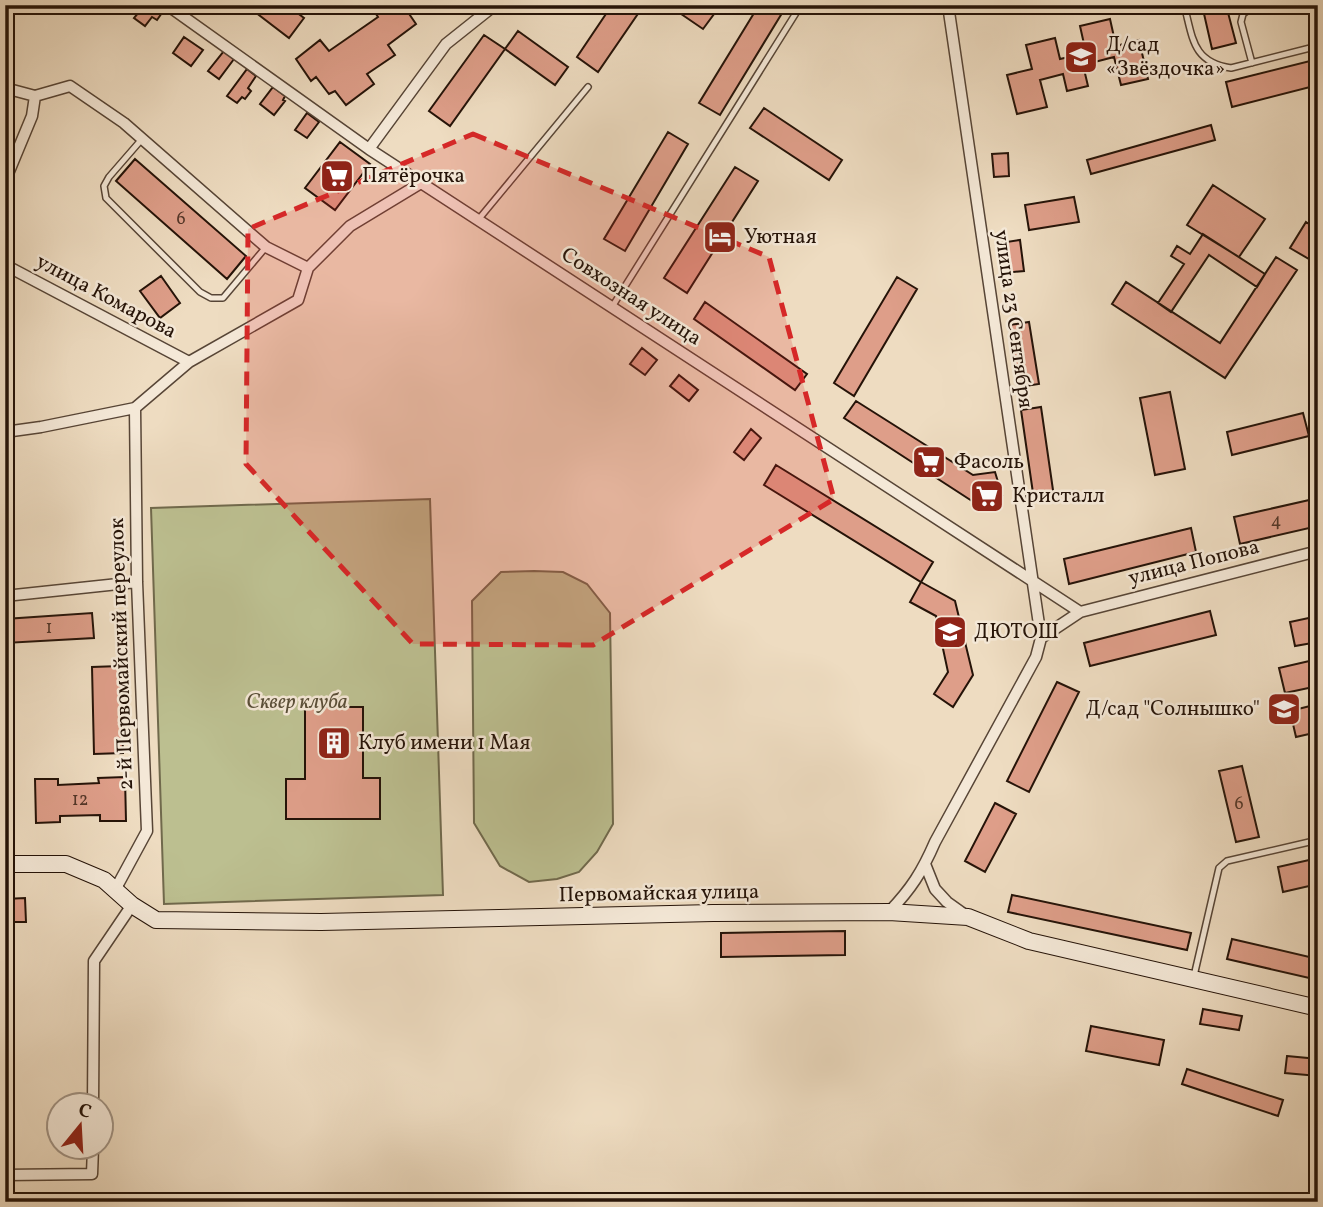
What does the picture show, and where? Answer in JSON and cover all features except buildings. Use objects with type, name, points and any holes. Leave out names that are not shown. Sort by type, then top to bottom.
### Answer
[{"type":"street","name":"Совхозная улица","points":[[167,5],[369,149],[1080,612]]},
{"type":"street","points":[[369,149],[446,44],[495,5]]},
{"type":"street","name":"улица 23 Сентября","points":[[889,912],[909,891],[925,864],[1036,657],[1041,638],[948,5]]},
{"type":"street","points":[[5,88],[35,96],[70,86],[124,123],[265,247],[308,268]]},
{"type":"street","points":[[5,181],[32,116],[35,96]]},
{"type":"street","points":[[5,432],[135,408],[189,362],[298,300],[308,268],[350,226],[421,183]]},
{"type":"street","name":"улица Комарова","points":[[5,265],[189,362]]},
{"type":"street","name":"2-й Первомайский переулок","points":[[115,890],[147,831],[137,582],[135,408]]},
{"type":"street","name":"улица Попова","points":[[1080,612],[1318,551]]},
{"type":"street","points":[[5,596],[137,582]]},
{"type":"street","points":[[1041,638],[1080,612]]},
{"type":"street","name":"Первомайская улица","points":[[5,864],[66,864],[104,880],[132,905],[156,920],[321,922],[889,912],[968,917],[1029,941],[1318,1008]]},
{"type":"street","points":[[925,864],[934,889],[968,917]]},
{"type":"street","points":[[93,1092],[94,961],[132,905]]},
{"type":"street","points":[[5,1175],[92,1174],[92,1162]]},
{"type":"lane","points":[[612,307],[801,5]]},
{"type":"lane","points":[[1184,5],[1197,50],[1209,62],[1221,67],[1231,68],[1318,46]]},
{"type":"lane","points":[[1252,63],[1241,22],[1242,14],[1251,8],[1264,5]]},
{"type":"lane","points":[[478,220],[588,87]]},
{"type":"lane","points":[[142,138],[108,177],[104,186],[106,198],[200,292],[211,298],[223,298],[265,247]]},
{"type":"lane","points":[[1194,979],[1219,868],[1227,861],[1318,841]]},
{"type":"highlighted area","points":[[473,134],[769,257],[834,499],[593,645],[413,644],[246,464],[248,229]]},
{"type":"green space","name":"Сквер клуба","points":[[430,499],[443,895],[164,904],[151,508]]},
{"type":"green space","points":[[501,572],[563,572],[587,584],[610,613],[613,824],[597,852],[579,872],[557,879],[529,882],[500,866],[474,823],[472,601]]},
{"type":"place","name":"Д/сад «Звёздочка»","points":[[1081,57]]},
{"type":"place","name":"Пятёрочка","points":[[337,176]]},
{"type":"place","name":"Уютная","points":[[720,237]]},
{"type":"place","name":"Фасоль","points":[[929,462]]},
{"type":"place","name":"Кристалл","points":[[987,496]]},
{"type":"place","name":"ДЮТОШ","points":[[950,632]]},
{"type":"place","name":"Д/сад \"Солнышко\"","points":[[1284,709]]},
{"type":"place","name":"Клуб имени 1 Мая","points":[[334,743]]}]
